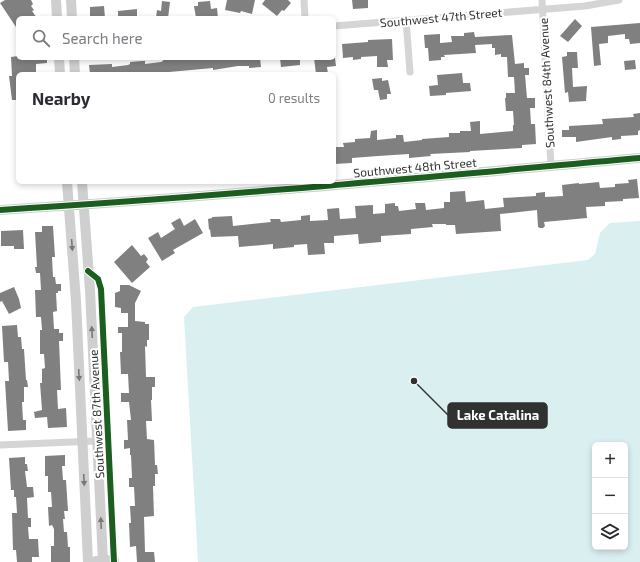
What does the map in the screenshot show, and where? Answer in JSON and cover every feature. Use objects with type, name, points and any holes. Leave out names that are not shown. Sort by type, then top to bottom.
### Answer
[{"type":"main road","points":[[56,0],[57,16]]},
{"type":"main road","points":[[71,0],[72,16]]},
{"type":"main road","points":[[59,60],[60,72]]},
{"type":"main road","points":[[74,60],[75,72]]},
{"type":"main road","name":"Southwest 48th Street","points":[[336,181],[551,166],[640,158]]},
{"type":"main road","name":"Southwest 87th Avenue","points":[[67,184],[76,301],[88,561]]},
{"type":"main road","name":"Southwest 87th Avenue","points":[[82,184],[103,561]]},
{"type":"main road","name":"Southwest 48th Street","points":[[0,210],[83,205],[294,184]]},
{"type":"main road","points":[[88,561],[114,561]]},
{"type":"street","points":[[304,0],[305,16]]},
{"type":"street","name":"Southwest 84th Avenue","points":[[542,0],[551,166]]},
{"type":"street","name":"Southwest 47th Street","points":[[336,26],[542,8],[595,5],[619,0]]},
{"type":"street","points":[[406,20],[410,72]]},
{"type":"street","name":"Southwest 87th Avenue","points":[[88,271],[98,279],[101,289],[114,561]]},
{"type":"street","points":[[0,445],[97,440]]},
{"type":"shaded area","points":[[640,221],[640,562],[198,562],[184,317],[193,307],[588,260],[595,254],[600,233],[610,223]]},
{"type":"building","points":[[5,0],[31,0],[33,4],[31,6],[34,10],[32,11],[36,16],[16,16],[16,27],[0,3]]},
{"type":"building","points":[[227,0],[255,0],[252,14],[241,11],[240,13],[225,10]]},
{"type":"building","points":[[265,0],[288,0],[291,3],[277,16],[262,4]]},
{"type":"building","points":[[352,0],[368,0],[368,8],[353,9]]},
{"type":"building","points":[[162,1],[170,2],[168,16],[156,16],[157,10],[161,11]]},
{"type":"building","points":[[210,1],[211,9],[217,8],[218,16],[196,16],[194,6],[198,6],[198,2]]},
{"type":"building","points":[[104,6],[105,16],[90,16],[90,7]]},
{"type":"building","points":[[137,9],[137,16],[118,16],[118,11]]},
{"type":"building","points":[[575,19],[582,26],[568,42],[560,36]]},
{"type":"building","points":[[640,23],[640,43],[630,44],[629,39],[625,39],[625,34],[608,36],[608,43],[599,44],[601,65],[594,66],[591,27]]},
{"type":"building","points":[[474,32],[475,37],[512,35],[515,64],[524,63],[524,68],[529,68],[529,75],[525,75],[527,98],[535,98],[535,108],[530,108],[531,124],[535,124],[536,144],[522,145],[522,148],[430,154],[431,156],[409,158],[409,154],[352,158],[352,163],[336,164],[336,147],[344,147],[343,143],[355,142],[355,139],[370,138],[371,131],[377,130],[377,140],[396,138],[396,135],[403,135],[404,142],[449,137],[449,133],[471,131],[470,122],[480,121],[480,134],[513,131],[513,111],[506,111],[505,98],[506,93],[515,93],[514,77],[508,77],[507,57],[501,57],[501,54],[495,55],[495,48],[492,48],[492,44],[475,45],[476,53],[444,55],[445,57],[441,57],[441,60],[429,61],[428,48],[425,48],[424,35],[440,34],[440,43],[452,42],[451,36],[464,36],[464,33]]},
{"type":"building","points":[[392,39],[393,60],[387,60],[388,67],[377,67],[377,56],[361,57],[361,59],[353,60],[353,57],[343,58],[342,44],[368,42],[368,40]]},
{"type":"building","points":[[567,52],[577,52],[578,68],[572,68],[573,87],[587,86],[586,101],[569,102],[568,92],[565,93],[562,57],[567,56]]},
{"type":"building","points":[[16,56],[16,60],[47,60],[47,63],[36,64],[36,72],[16,72],[16,100],[12,100],[9,76],[12,76],[11,57]]},
{"type":"building","points":[[260,60],[261,67],[249,68],[249,66],[238,66],[213,70],[213,68],[169,72],[90,72],[89,65],[112,64],[112,67],[128,65],[130,62],[145,61],[145,64],[163,61]]},
{"type":"building","points":[[280,60],[300,60],[300,65],[281,67]]},
{"type":"building","points":[[314,60],[335,60],[336,66],[327,67],[328,72],[316,72]]},
{"type":"building","points":[[635,60],[636,69],[625,70],[624,61]]},
{"type":"building","points":[[462,73],[463,83],[470,83],[471,91],[430,96],[429,86],[438,85],[437,75]]},
{"type":"building","points":[[382,78],[382,81],[388,80],[391,94],[387,94],[387,99],[380,100],[378,90],[374,90],[372,79]]},
{"type":"building","points":[[640,113],[640,130],[638,131],[638,135],[621,136],[621,139],[612,140],[612,137],[576,142],[576,137],[562,137],[562,130],[569,130],[569,126],[603,124],[602,119],[634,117],[633,114]]},
{"type":"building","points":[[637,179],[639,198],[605,202],[605,206],[586,207],[587,218],[544,222],[545,226],[540,228],[538,227],[537,210],[500,214],[501,231],[456,234],[455,225],[432,224],[433,227],[411,229],[411,234],[381,236],[381,242],[359,244],[358,234],[334,236],[334,243],[324,243],[325,254],[308,255],[307,244],[273,249],[273,244],[239,247],[238,236],[211,237],[210,229],[209,230],[208,219],[212,217],[232,216],[233,226],[271,222],[270,219],[280,219],[281,222],[301,220],[301,216],[310,215],[310,221],[328,220],[327,209],[339,208],[340,219],[356,218],[355,206],[373,205],[373,214],[385,213],[385,204],[395,203],[395,206],[398,206],[399,211],[416,209],[415,203],[425,203],[426,210],[444,208],[444,202],[450,202],[450,192],[465,191],[466,202],[484,200],[485,209],[504,207],[503,198],[536,196],[536,193],[545,192],[545,197],[563,196],[562,185],[599,182],[600,188],[615,187],[615,184],[629,183],[628,180]]},
{"type":"building","points":[[180,218],[184,226],[195,219],[203,233],[173,250],[175,253],[162,261],[148,238],[158,232],[161,238],[175,229],[171,223]]},
{"type":"building","points":[[42,226],[53,226],[55,257],[52,257],[53,277],[55,277],[56,284],[61,284],[61,291],[56,293],[57,311],[53,312],[54,329],[59,329],[59,333],[63,333],[63,341],[59,341],[61,390],[57,390],[58,409],[66,408],[67,427],[48,428],[47,417],[35,418],[34,412],[42,410],[40,383],[42,383],[42,369],[45,368],[44,354],[40,354],[40,330],[42,330],[41,317],[36,317],[35,290],[41,290],[40,273],[36,273],[35,267],[37,267],[35,232],[42,232]]},
{"type":"building","points":[[23,230],[24,249],[14,249],[14,246],[1,246],[1,231]]},
{"type":"building","points":[[132,245],[141,256],[144,254],[148,259],[146,262],[150,267],[132,283],[114,262]]},
{"type":"building","points":[[120,285],[129,285],[141,291],[135,303],[135,321],[149,324],[149,340],[147,340],[147,347],[145,346],[146,377],[155,377],[155,387],[152,387],[152,421],[146,421],[147,439],[154,440],[155,465],[157,465],[158,474],[155,474],[155,486],[153,486],[154,516],[144,517],[145,552],[154,552],[155,562],[137,562],[136,546],[130,547],[130,506],[135,506],[134,487],[129,487],[129,478],[132,478],[131,455],[130,448],[124,449],[124,440],[128,440],[127,420],[131,420],[129,402],[121,402],[121,393],[129,393],[128,374],[121,374],[120,352],[122,352],[122,333],[118,333],[118,327],[128,327],[128,313],[121,313],[121,308],[115,307],[115,293],[120,291]]},
{"type":"building","points":[[14,287],[21,308],[9,314],[2,301],[0,302],[0,293]]},
{"type":"building","points":[[17,325],[18,337],[21,337],[22,349],[24,349],[26,380],[28,387],[24,387],[24,402],[22,402],[23,420],[26,420],[26,430],[8,431],[5,381],[9,381],[8,362],[4,362],[2,326]]},
{"type":"building","points":[[65,455],[65,466],[62,466],[63,480],[66,480],[68,511],[64,511],[65,519],[63,519],[64,532],[67,532],[68,547],[70,547],[70,562],[51,562],[51,546],[54,546],[54,529],[52,525],[49,526],[48,507],[52,507],[51,492],[48,492],[48,476],[45,476],[45,456]]},
{"type":"building","points":[[25,457],[25,464],[27,464],[28,471],[25,471],[27,487],[33,487],[34,497],[27,498],[28,518],[31,518],[31,527],[28,527],[29,539],[38,539],[39,557],[32,557],[32,562],[17,562],[16,550],[13,550],[12,513],[17,513],[16,497],[14,497],[14,490],[11,490],[9,458]]},
{"type":"cycle path","points":[[0,210],[240,193],[640,158]]},
{"type":"cycle path","points":[[88,271],[98,279],[101,289],[114,562]]},
{"type":"place","name":"Lake Catalina","points":[[414,381]]}]
